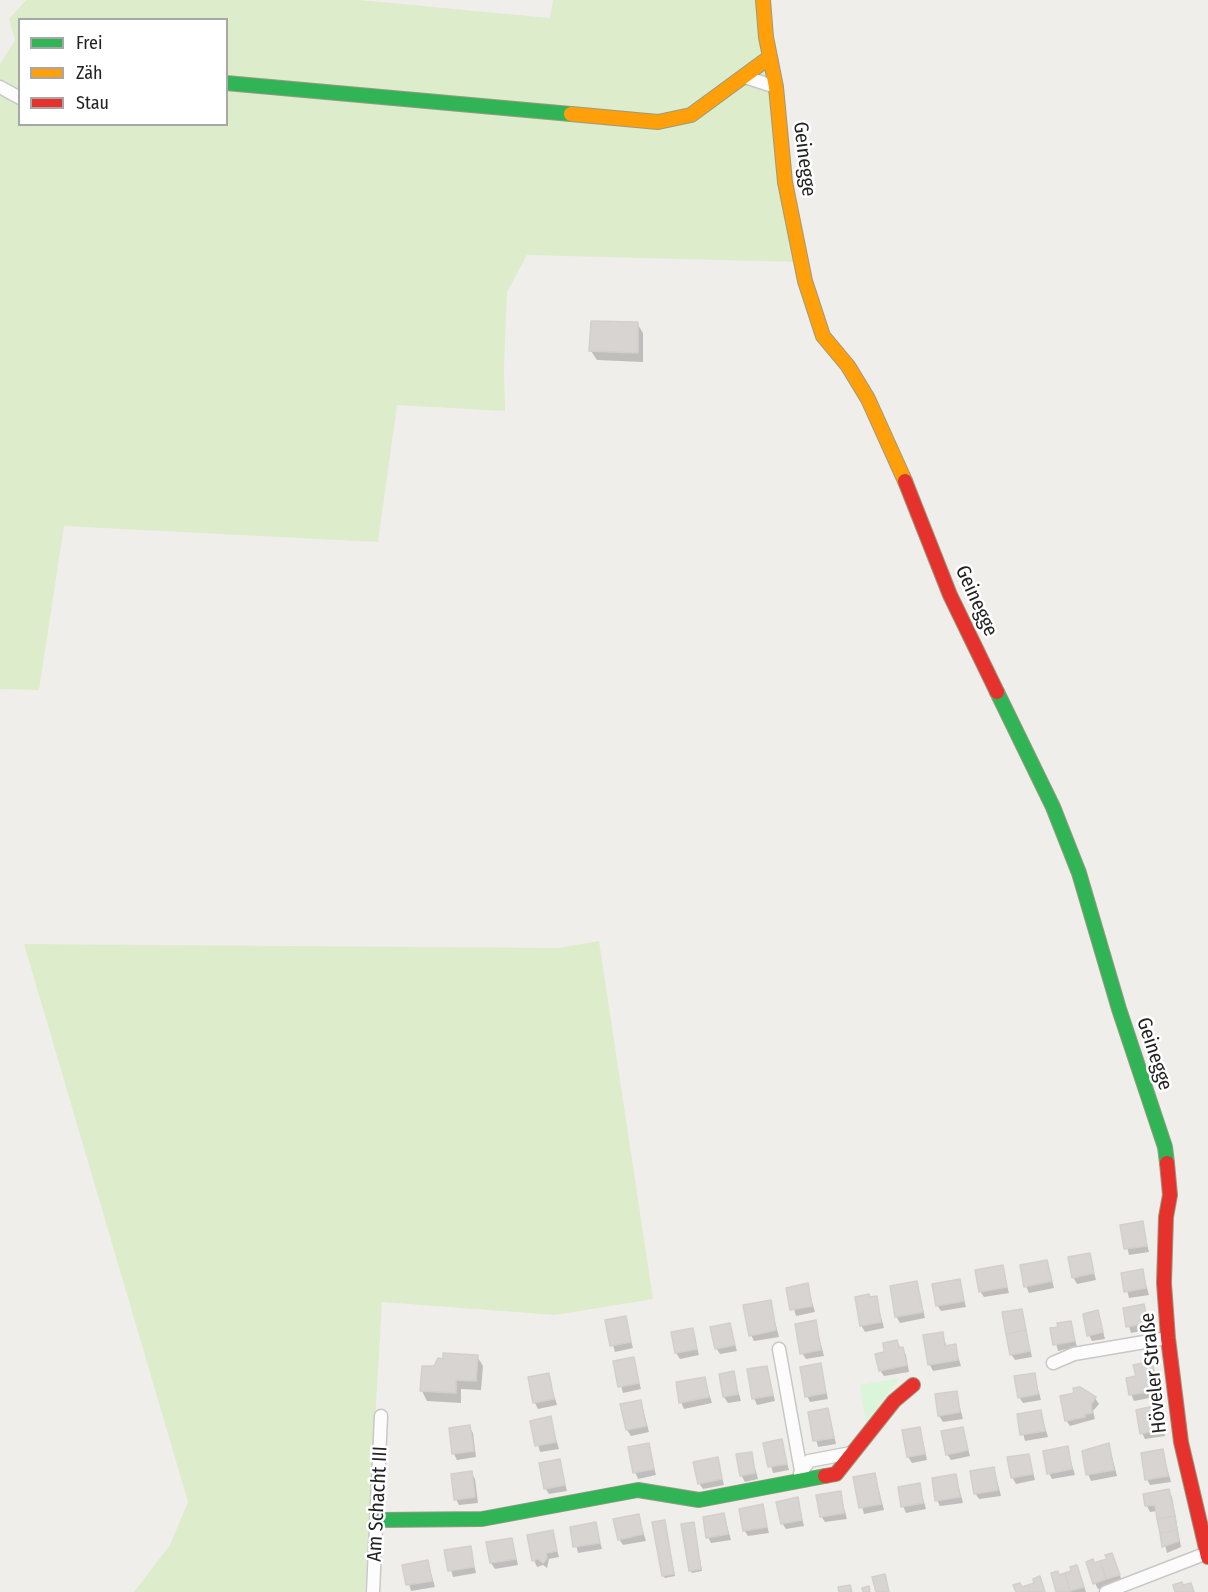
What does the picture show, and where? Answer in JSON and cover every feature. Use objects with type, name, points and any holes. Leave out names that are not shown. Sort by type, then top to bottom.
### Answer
[{"type":"street","name":"Geinegge","points":[[763,0],[776,87],[785,182],[805,281],[823,336],[848,366],[868,399],[898,463],[950,595],[1053,807],[1074,862],[1119,1010],[1166,1147],[1170,1195],[1166,1217]]},
{"type":"street","points":[[228,83],[658,123],[691,115],[770,57]]},
{"type":"street","points":[[745,77],[776,87]]},
{"type":"street","points":[[0,87],[18,97]]},
{"type":"street","name":"Höveler Straße","points":[[1166,1217],[1164,1283],[1168,1338],[1181,1442],[1207,1555]]},
{"type":"street","points":[[1053,1363],[1074,1354],[1168,1338]]},
{"type":"street","points":[[779,1348],[798,1476]]},
{"type":"street","points":[[378,1520],[482,1519],[638,1490],[699,1500],[798,1476],[836,1474],[894,1401],[913,1385]]},
{"type":"street","name":"Am Schacht III","points":[[373,1592],[381,1416]]},
{"type":"street","points":[[1106,1592],[1207,1555]]},
{"type":"green space","points":[[26,0],[359,0],[550,18],[553,0],[760,0],[796,262],[527,255],[507,292],[505,411],[397,405],[378,542],[64,526],[39,690],[0,689],[0,64],[15,40],[9,19]]},
{"type":"green space","points":[[599,941],[653,1299],[555,1315],[382,1302],[365,1592],[134,1592],[170,1545],[188,1502],[24,944],[558,948]]},
{"type":"green space","points":[[900,1378],[866,1422],[860,1385]]},
{"type":"building","points":[[591,321],[638,322],[638,353],[589,351]]},
{"type":"building","points":[[1143,1221],[1147,1246],[1124,1249],[1120,1225]]},
{"type":"building","points":[[1090,1253],[1094,1273],[1072,1278],[1068,1257]]},
{"type":"building","points":[[1047,1260],[1052,1281],[1024,1287],[1020,1265]]},
{"type":"building","points":[[1003,1265],[1007,1287],[979,1292],[975,1270]]},
{"type":"building","points":[[1143,1269],[1146,1288],[1124,1292],[1121,1273]]},
{"type":"building","points":[[960,1279],[964,1301],[936,1306],[932,1284]]},
{"type":"building","points":[[917,1281],[923,1312],[895,1317],[890,1286]]},
{"type":"building","points":[[808,1283],[812,1306],[790,1310],[786,1288]]},
{"type":"building","points":[[869,1294],[870,1297],[877,1296],[881,1322],[860,1326],[855,1297]]},
{"type":"building","points":[[771,1300],[776,1330],[749,1336],[743,1305]]},
{"type":"building","points":[[1144,1304],[1148,1323],[1126,1327],[1123,1308]]},
{"type":"building","points":[[1022,1309],[1026,1330],[1006,1334],[1002,1312]]},
{"type":"building","points":[[1098,1310],[1103,1332],[1087,1336],[1083,1314]]},
{"type":"building","points":[[626,1316],[631,1342],[610,1346],[605,1320]]},
{"type":"building","points":[[816,1320],[821,1350],[800,1354],[795,1324]]},
{"type":"building","points":[[1071,1321],[1075,1341],[1053,1345],[1050,1328],[1058,1327],[1057,1323]]},
{"type":"building","points":[[730,1323],[735,1345],[715,1349],[710,1327]]},
{"type":"building","points":[[693,1328],[697,1349],[675,1353],[671,1332]]},
{"type":"building","points":[[1026,1330],[1030,1351],[1010,1355],[1006,1334]]},
{"type":"building","points":[[943,1332],[945,1346],[956,1344],[958,1360],[928,1365],[923,1335]]},
{"type":"building","points":[[897,1340],[899,1348],[903,1347],[907,1365],[879,1371],[875,1354],[884,1352],[883,1343]]},
{"type":"building","points":[[443,1353],[478,1355],[476,1381],[456,1380],[456,1393],[420,1391],[422,1366],[434,1366],[438,1358],[443,1359]]},
{"type":"building","points":[[634,1357],[639,1383],[618,1387],[613,1361]]},
{"type":"building","points":[[1152,1361],[1158,1390],[1129,1395],[1126,1378],[1136,1376],[1133,1365]]},
{"type":"building","points":[[821,1363],[826,1393],[805,1397],[800,1367]]},
{"type":"building","points":[[767,1366],[773,1395],[752,1399],[747,1369]]},
{"type":"building","points":[[734,1371],[738,1394],[723,1397],[719,1374]]},
{"type":"building","points":[[549,1373],[554,1399],[533,1403],[528,1377]]},
{"type":"building","points":[[1035,1373],[1038,1394],[1018,1398],[1014,1376]]},
{"type":"building","points":[[705,1377],[709,1397],[679,1403],[676,1382]]},
{"type":"building","points":[[1080,1387],[1096,1397],[1091,1404],[1092,1413],[1085,1414],[1085,1417],[1065,1421],[1060,1396],[1074,1393],[1073,1388]]},
{"type":"building","points":[[957,1391],[960,1412],[938,1416],[935,1394]]},
{"type":"building","points":[[641,1400],[646,1426],[626,1430],[620,1404]]},
{"type":"building","points":[[1158,1405],[1162,1429],[1140,1434],[1136,1410]]},
{"type":"building","points":[[828,1408],[834,1438],[813,1441],[808,1412]]},
{"type":"building","points":[[1041,1410],[1045,1431],[1020,1435],[1017,1414]]},
{"type":"building","points":[[551,1416],[556,1442],[535,1446],[530,1421]]},
{"type":"building","points":[[470,1425],[474,1451],[452,1454],[449,1428]]},
{"type":"building","points":[[920,1427],[925,1454],[907,1457],[902,1430]]},
{"type":"building","points":[[963,1427],[968,1450],[946,1455],[941,1431]]},
{"type":"building","points":[[782,1439],[787,1464],[768,1467],[763,1443]]},
{"type":"building","points":[[649,1443],[654,1469],[633,1473],[628,1447]]},
{"type":"building","points":[[1109,1443],[1114,1470],[1086,1475],[1082,1451]]},
{"type":"building","points":[[1068,1446],[1072,1469],[1047,1474],[1043,1451]]},
{"type":"building","points":[[1163,1449],[1168,1476],[1145,1480],[1141,1453]]},
{"type":"building","points":[[752,1452],[755,1473],[740,1476],[736,1454]]},
{"type":"building","points":[[1029,1454],[1033,1474],[1011,1478],[1007,1457]]},
{"type":"building","points":[[718,1457],[722,1479],[698,1484],[693,1462]]},
{"type":"building","points":[[560,1459],[565,1485],[544,1489],[539,1463]]},
{"type":"building","points":[[994,1467],[998,1490],[974,1494],[970,1471]]},
{"type":"building","points":[[472,1471],[475,1497],[454,1500],[451,1474]]},
{"type":"building","points":[[875,1473],[881,1504],[859,1508],[853,1477]]},
{"type":"building","points":[[956,1474],[960,1497],[935,1501],[932,1478]]},
{"type":"building","points":[[920,1483],[923,1503],[901,1507],[898,1487]]},
{"type":"building","points":[[1169,1489],[1175,1516],[1157,1519],[1155,1505],[1145,1506],[1143,1494]]},
{"type":"building","points":[[841,1491],[844,1513],[820,1517],[816,1495]]},
{"type":"building","points":[[798,1497],[802,1520],[781,1524],[776,1502]]},
{"type":"building","points":[[763,1504],[767,1527],[743,1531],[739,1509]]},
{"type":"building","points":[[724,1513],[728,1534],[706,1538],[703,1517]]},
{"type":"building","points":[[639,1514],[643,1534],[618,1540],[613,1519]]},
{"type":"building","points":[[1175,1516],[1177,1530],[1160,1533],[1157,1519]]},
{"type":"building","points":[[665,1520],[674,1574],[662,1576],[652,1522]]},
{"type":"building","points":[[596,1522],[600,1543],[573,1547],[570,1527]]},
{"type":"building","points":[[694,1522],[701,1569],[689,1571],[681,1524]]},
{"type":"building","points":[[553,1530],[557,1551],[546,1553],[547,1558],[543,1563],[538,1559],[532,1561],[527,1535]]},
{"type":"building","points":[[1177,1530],[1179,1541],[1162,1547],[1160,1533]]},
{"type":"building","points":[[512,1538],[516,1559],[490,1563],[486,1542]]},
{"type":"building","points":[[471,1546],[474,1567],[448,1571],[444,1550]]},
{"type":"building","points":[[1112,1553],[1120,1575],[1106,1579],[1100,1561],[1107,1559],[1105,1555]]},
{"type":"building","points":[[1093,1559],[1094,1563],[1100,1561],[1106,1579],[1093,1584],[1086,1562]]},
{"type":"building","points":[[428,1560],[432,1581],[406,1585],[402,1565]]},
{"type":"building","points":[[1077,1565],[1084,1587],[1070,1591],[1065,1573],[1071,1571],[1070,1567]]},
{"type":"building","points":[[1058,1571],[1059,1575],[1065,1573],[1070,1591],[1056,1592],[1051,1573]]},
{"type":"building","points":[[885,1574],[889,1592],[876,1592],[872,1577]]},
{"type":"building","points":[[1040,1576],[1045,1592],[1030,1592],[1028,1585],[1034,1583],[1033,1579]]},
{"type":"building","points":[[1182,1582],[1183,1585],[1191,1583],[1194,1592],[1175,1592],[1173,1585]]},
{"type":"building","points":[[1020,1583],[1022,1587],[1028,1585],[1030,1592],[1016,1592],[1013,1585]]},
{"type":"building","points":[[850,1585],[852,1592],[839,1592],[838,1587]]},
{"type":"building","points":[[869,1586],[870,1592],[863,1592],[862,1588]]},
{"type":"traffic: fast","points":[[228,83],[571,114]]},
{"type":"traffic: fast","points":[[997,692],[1053,807],[1079,873],[1119,1009],[1165,1147],[1167,1163]]},
{"type":"traffic: fast","points":[[378,1520],[482,1519],[638,1490],[699,1500],[825,1476]]},
{"type":"traffic: slow","points":[[763,0],[766,37],[776,87],[785,182],[805,281],[823,336],[848,366],[868,399],[905,481]]},
{"type":"traffic: slow","points":[[571,114],[658,122],[691,115],[770,57]]},
{"type":"traffic: jam","points":[[905,481],[950,595],[997,692]]},
{"type":"traffic: jam","points":[[1167,1163],[1170,1195],[1166,1217],[1164,1283],[1168,1338],[1181,1442],[1208,1557]]},
{"type":"traffic: jam","points":[[825,1476],[836,1474],[894,1401],[913,1385]]}]
